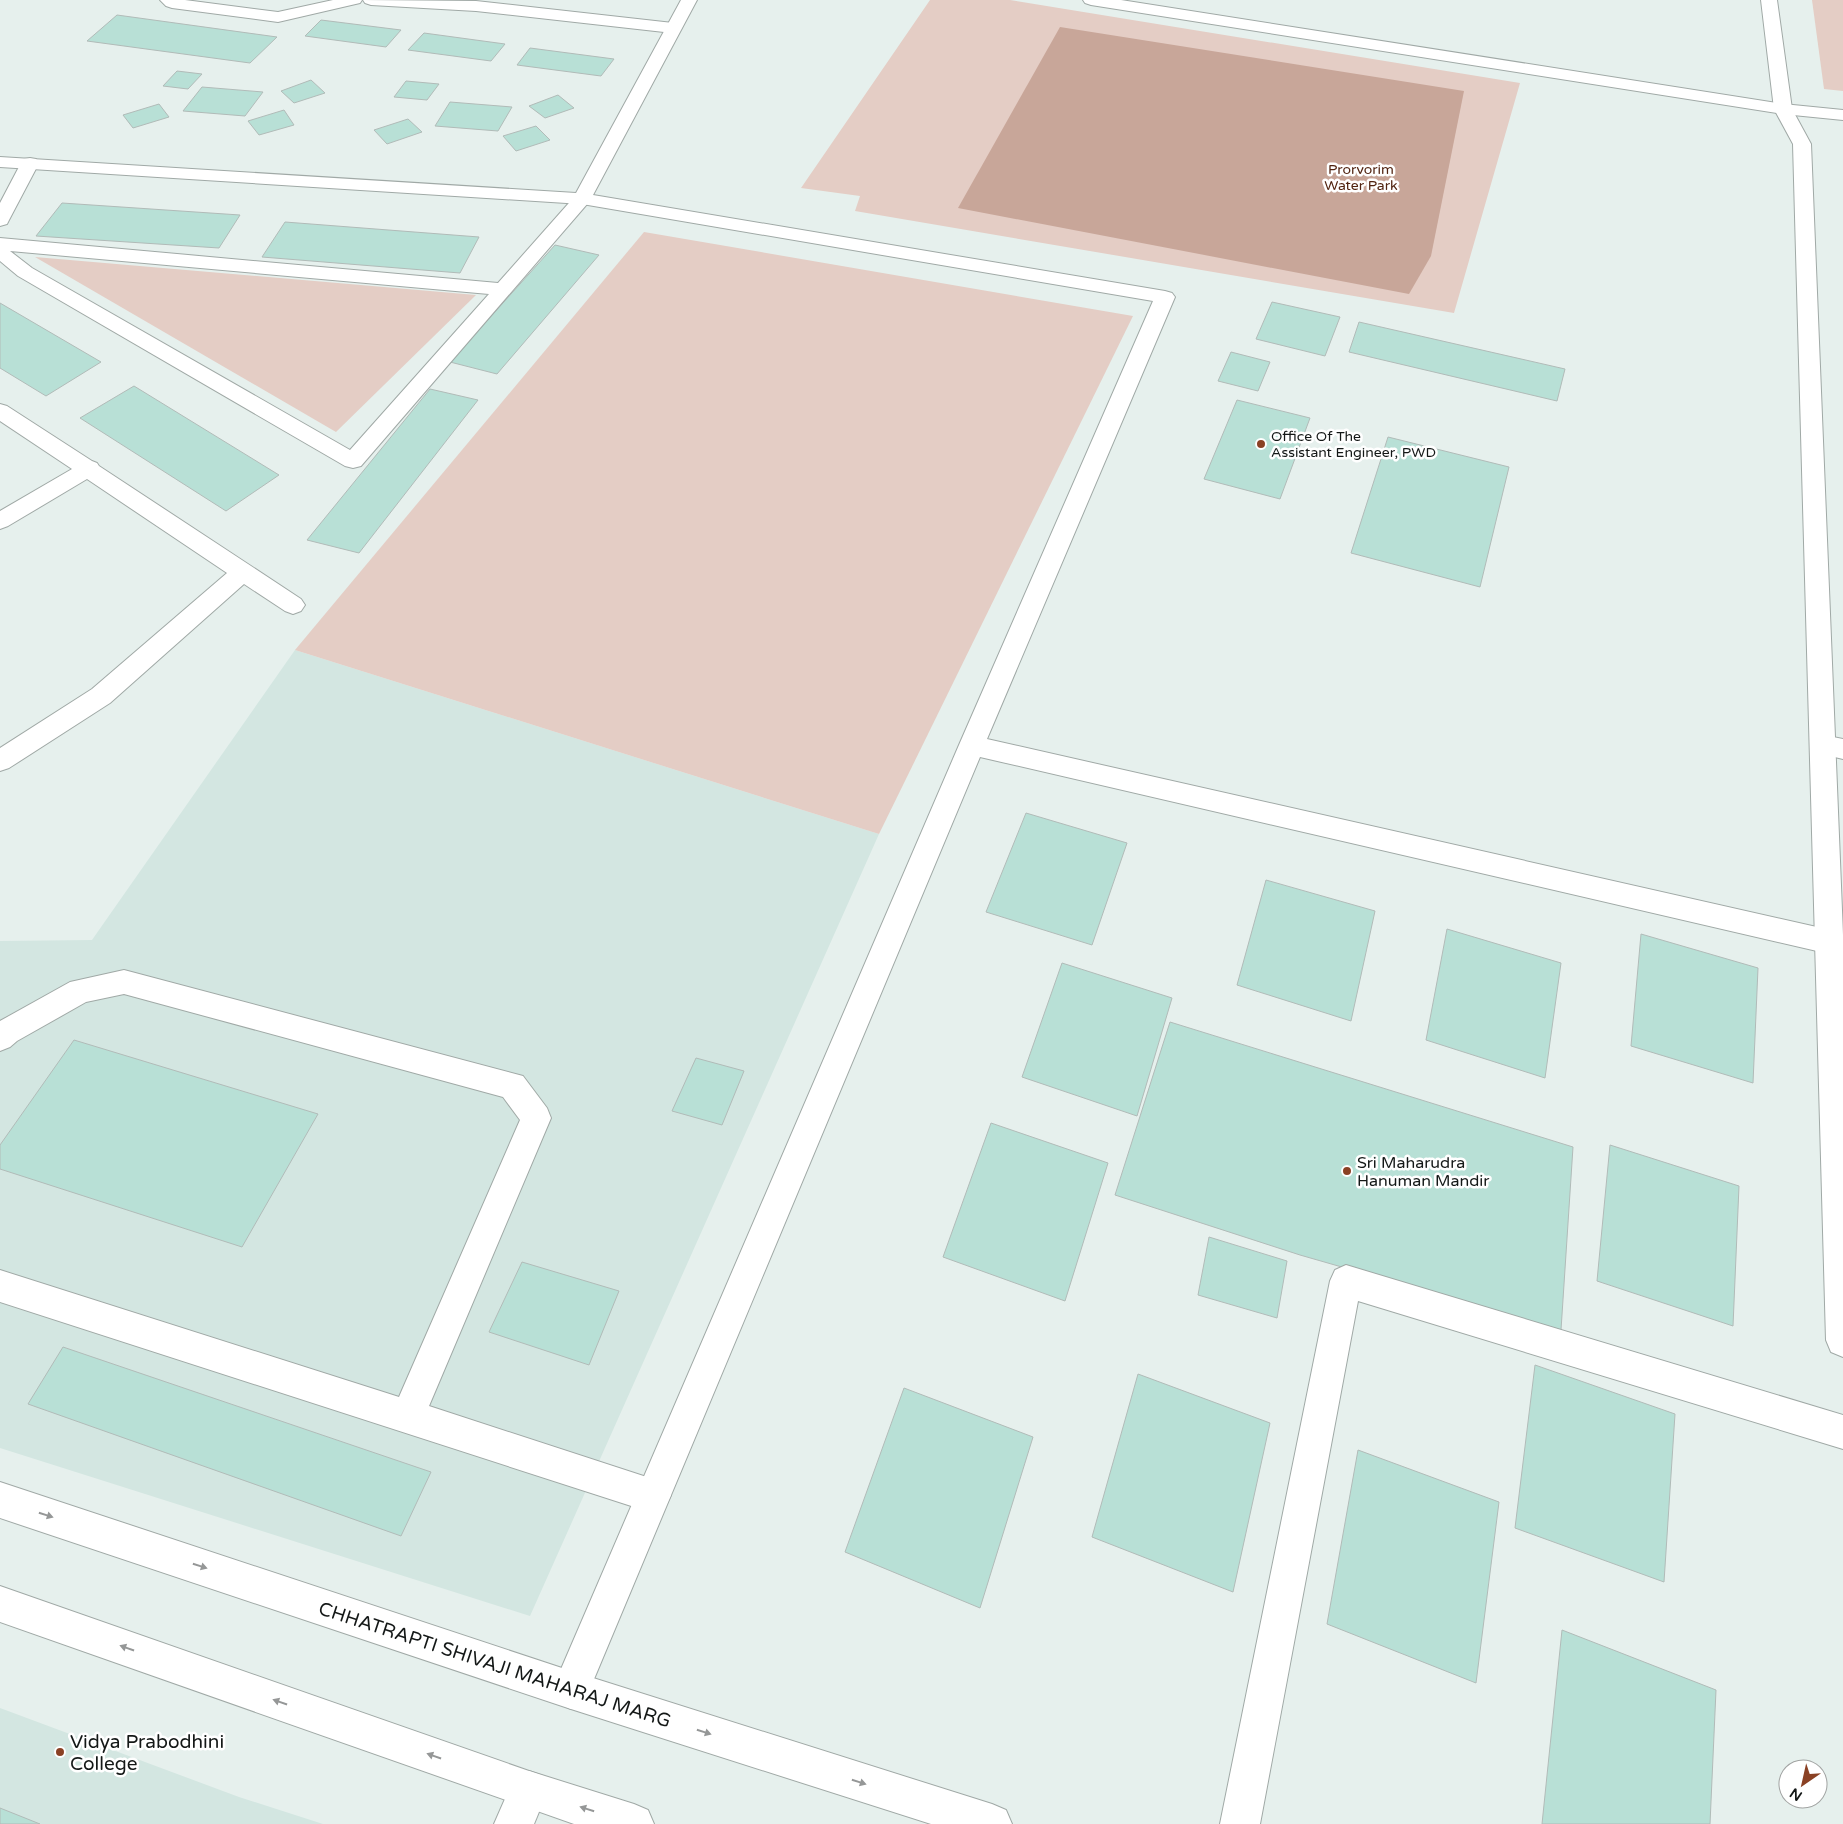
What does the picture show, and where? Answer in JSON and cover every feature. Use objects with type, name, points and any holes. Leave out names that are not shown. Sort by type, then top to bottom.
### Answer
[{"type":"street","points":[[168,0],[172,3],[278,16],[354,0]]},
{"type":"street","points":[[371,0],[478,3],[673,28]]},
{"type":"street","points":[[0,252],[25,272],[353,461],[582,198],[689,0]]},
{"type":"street","points":[[1091,0],[1783,109],[1843,115]]},
{"type":"street","points":[[1769,0],[1783,109],[1802,144],[1833,747],[1830,942],[1839,1061],[1843,1340]]},
{"type":"street","points":[[0,162],[582,198],[1165,297],[972,745],[571,1690]]},
{"type":"street","points":[[0,220],[30,163]]},
{"type":"street","points":[[0,244],[503,289]]},
{"type":"street","points":[[0,411],[89,468],[293,605]]},
{"type":"street","points":[[0,521],[89,468]]},
{"type":"street","points":[[0,761],[101,696],[244,571]]},
{"type":"street","points":[[972,745],[1830,942]]},
{"type":"street","points":[[0,1038],[7,1032],[80,990],[124,982],[512,1086],[536,1118],[408,1416]]},
{"type":"street","points":[[1240,1824],[1346,1282],[1843,1432]]},
{"type":"street","points":[[0,1286],[653,1495]]},
{"type":"street","name":"CHHATRAPTI SHIVAJI MAHARAJ MARG","points":[[0,1500],[571,1690],[992,1824]]},
{"type":"street","points":[[0,1604],[522,1807],[634,1824]]},
{"type":"shaded area","name":"Prorvorim Water Park","points":[[1060,27],[1464,91],[1431,256],[1409,294],[958,208]]},
{"type":"shaded area","points":[[295,650],[879,834],[530,1616],[0,1448],[0,941],[92,940]]},
{"type":"shaded area","name":"Vidya Prabodhini College","points":[[0,1708],[239,1797],[323,1824],[0,1824]]},
{"type":"green space","name":"Prorvorim Water Park","points":[[930,0],[1010,0],[1520,83],[1454,313],[855,211],[860,196],[801,188]]},
{"type":"green space","points":[[1812,0],[1843,0],[1843,91],[1824,89]]},
{"type":"green space","points":[[644,232],[1133,316],[879,834],[295,650]]},
{"type":"green space","points":[[35,257],[476,295],[336,432]]},
{"type":"building","points":[[117,15],[277,37],[250,63],[87,41]]},
{"type":"building","points":[[321,20],[401,30],[386,47],[305,36]]},
{"type":"building","points":[[424,33],[505,44],[491,61],[408,50]]},
{"type":"building","points":[[530,48],[614,59],[601,76],[517,65]]},
{"type":"building","points":[[177,71],[202,74],[188,89],[163,86]]},
{"type":"building","points":[[311,80],[325,93],[294,103],[281,91]]},
{"type":"building","points":[[406,81],[439,84],[427,100],[394,97]]},
{"type":"building","points":[[202,87],[263,92],[245,116],[183,111]]},
{"type":"building","points":[[558,95],[574,108],[545,118],[529,106]]},
{"type":"building","points":[[450,102],[512,107],[498,131],[435,126]]},
{"type":"building","points":[[159,104],[169,117],[133,128],[123,115]]},
{"type":"building","points":[[284,110],[294,125],[259,135],[248,121]]},
{"type":"building","points":[[408,119],[422,132],[387,144],[374,130]]},
{"type":"building","points":[[536,126],[550,140],[516,151],[503,136]]},
{"type":"building","points":[[62,203],[240,215],[219,248],[36,236]]},
{"type":"building","points":[[285,222],[479,237],[460,273],[262,257]]},
{"type":"building","points":[[555,245],[599,255],[497,374],[450,362]]},
{"type":"building","points":[[1272,302],[1340,317],[1325,356],[1256,339]]},
{"type":"building","points":[[0,303],[101,362],[46,396],[0,368]]},
{"type":"building","points":[[1359,322],[1565,369],[1557,401],[1349,352]]},
{"type":"building","points":[[1231,352],[1270,362],[1258,391],[1218,381]]},
{"type":"building","points":[[134,386],[279,475],[226,511],[80,418]]},
{"type":"building","points":[[430,389],[478,400],[359,553],[307,540]]},
{"type":"building","points":[[1237,400],[1310,418],[1280,499],[1204,479]]},
{"type":"building","points":[[1388,437],[1509,467],[1480,587],[1351,553]]},
{"type":"building","points":[[1026,813],[1127,843],[1092,945],[986,912]]},
{"type":"building","points":[[1266,880],[1375,911],[1351,1021],[1237,985]]},
{"type":"building","points":[[1447,929],[1561,963],[1545,1078],[1426,1040]]},
{"type":"building","points":[[1641,934],[1758,968],[1753,1083],[1631,1046]]},
{"type":"building","points":[[1062,963],[1172,998],[1137,1116],[1022,1077]]},
{"type":"building","name":"Sri Maharudra Hanuman Mandir","points":[[1170,1022],[1573,1147],[1561,1330],[1300,1255],[1115,1195]]},
{"type":"building","points":[[74,1040],[318,1114],[242,1247],[0,1169],[0,1145]]},
{"type":"building","points":[[696,1058],[744,1071],[722,1125],[672,1111]]},
{"type":"building","points":[[991,1123],[1108,1163],[1065,1301],[943,1257]]},
{"type":"building","points":[[1610,1145],[1739,1186],[1733,1326],[1597,1281]]},
{"type":"building","points":[[1209,1237],[1287,1261],[1277,1318],[1198,1295]]},
{"type":"building","points":[[522,1262],[619,1291],[589,1365],[489,1332]]},
{"type":"building","points":[[63,1347],[431,1472],[401,1536],[28,1404]]},
{"type":"building","points":[[1535,1365],[1675,1414],[1664,1582],[1515,1528]]},
{"type":"building","points":[[1138,1374],[1270,1423],[1233,1592],[1092,1537]]},
{"type":"building","points":[[904,1388],[1033,1437],[980,1608],[845,1552]]},
{"type":"building","points":[[1358,1450],[1499,1502],[1476,1683],[1327,1624]]},
{"type":"building","points":[[1562,1630],[1716,1690],[1710,1824],[1542,1824]]},
{"type":"building","points":[[0,1808],[40,1824],[0,1824]]},
{"type":"place","name":"Office Of The Assistant Engineer, PWD","points":[[1261,444]]},
{"type":"place","name":"Sri Maharudra Hanuman Mandir","points":[[1347,1171]]},
{"type":"place","name":"Vidya Prabodhini College","points":[[60,1752]]}]
